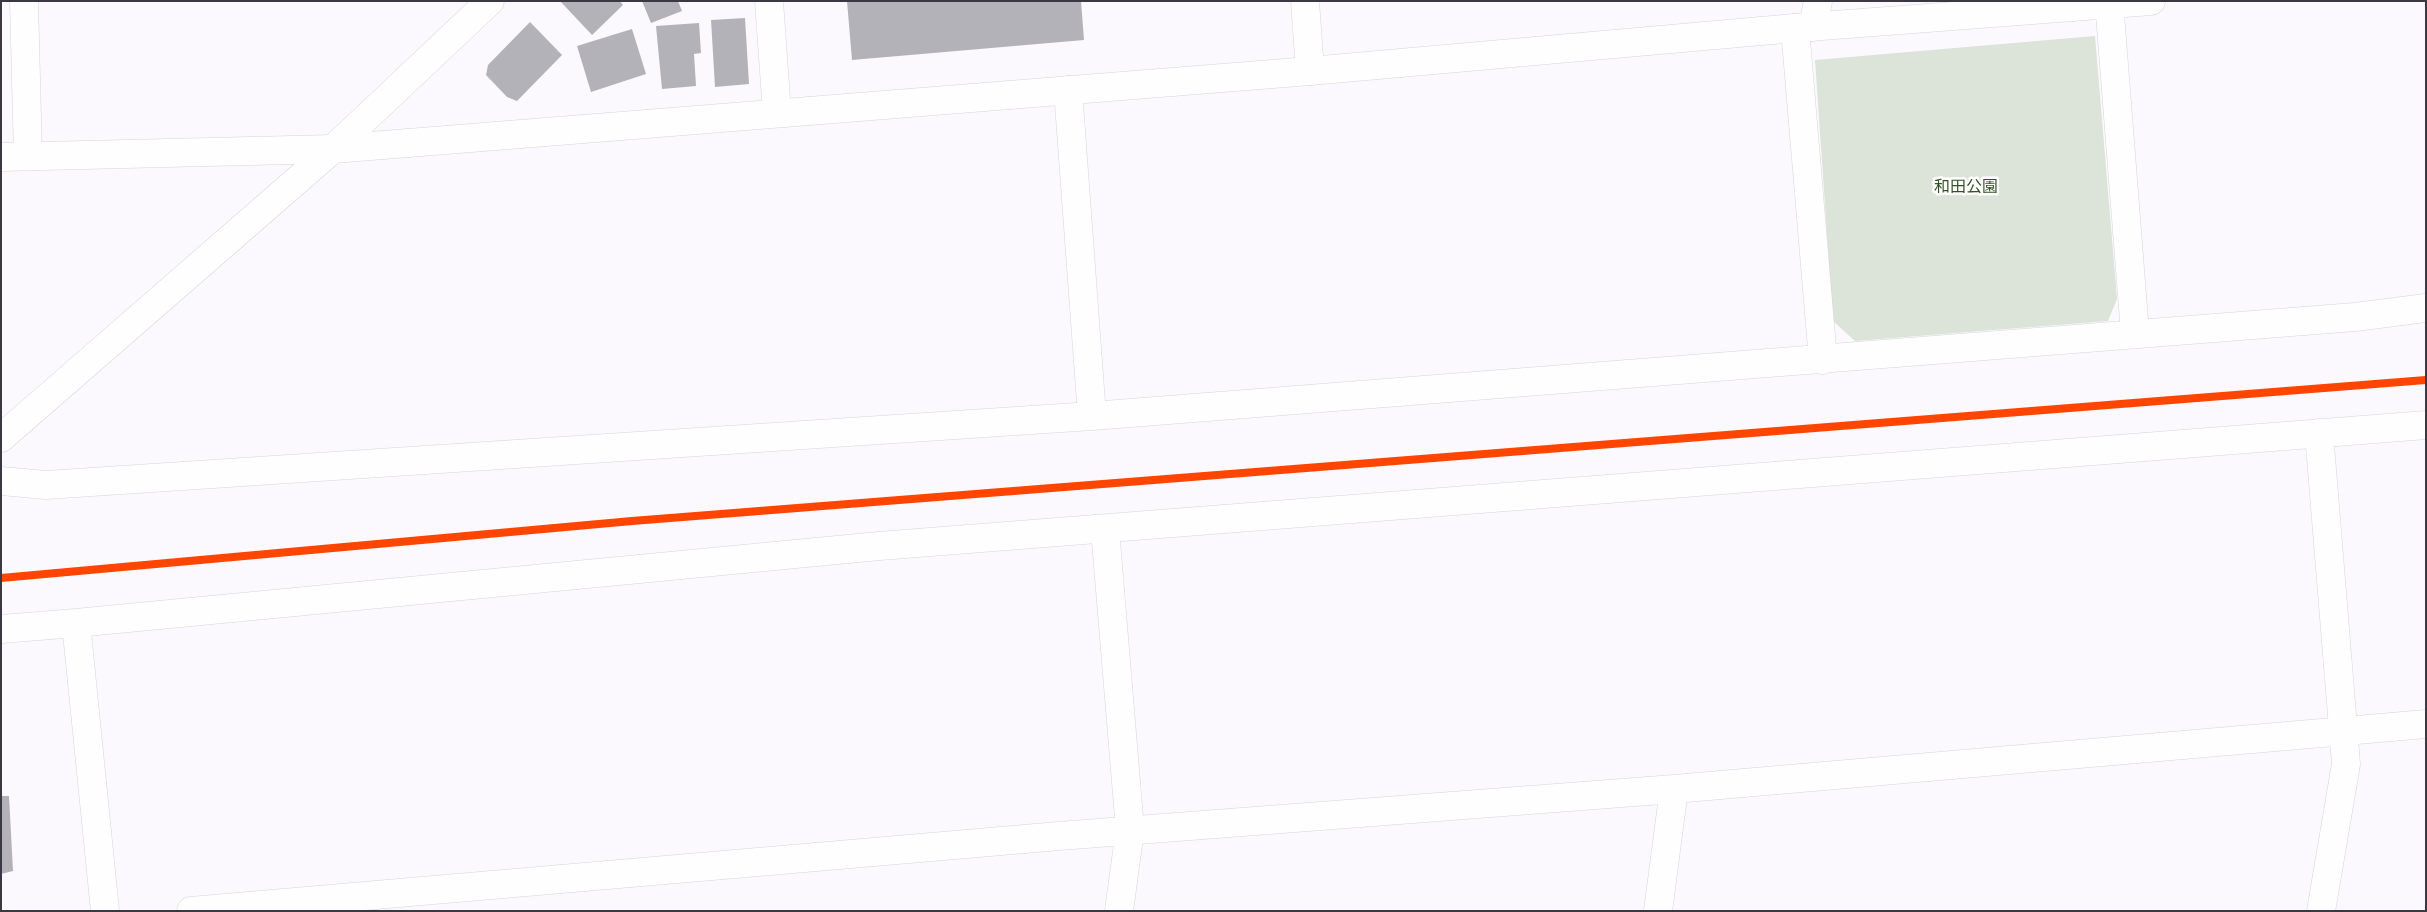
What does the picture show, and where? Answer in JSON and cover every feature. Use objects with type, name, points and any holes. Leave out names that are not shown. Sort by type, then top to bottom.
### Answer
[{"type":"street","points":[[24,1],[14,157],[333,149],[1310,70],[1808,19],[2151,1]]},
{"type":"street","points":[[1,438],[333,149],[490,1]]},
{"type":"street","points":[[770,1],[777,113]]},
{"type":"street","points":[[1305,1],[1310,70]]},
{"type":"street","points":[[2108,3],[2135,333]]},
{"type":"street","points":[[1808,19],[1822,360]]},
{"type":"street","points":[[1068,90],[1092,416]]},
{"type":"street","points":[[1,481],[46,485],[1092,416],[2355,317],[2426,308]]},
{"type":"street","points":[[1,629],[879,546],[2426,425]]},
{"type":"street","points":[[2319,433],[2345,732],[2346,764],[2321,911]]},
{"type":"street","points":[[1105,529],[1130,830],[1119,911]]},
{"type":"street","points":[[76,623],[104,911]]},
{"type":"street","points":[[191,911],[408,902],[1130,830],[1674,789],[2426,724]]},
{"type":"street","points":[[1658,911],[1674,789]]},
{"type":"green space","name":"和田公園","points":[[2095,36],[2117,299],[2108,321],[1855,341],[1833,321],[1815,60]]},
{"type":"building","points":[[560,1],[620,1],[623,5],[592,35]]},
{"type":"building","points":[[642,1],[678,1],[682,11],[651,23]]},
{"type":"building","points":[[847,1],[1081,1],[1084,40],[852,60]]},
{"type":"building","points":[[745,18],[749,84],[715,87],[711,20]]},
{"type":"building","points":[[530,22],[562,55],[517,101],[507,97],[486,75],[488,65]]},
{"type":"building","points":[[699,23],[701,53],[694,54],[696,86],[662,89],[656,26]]},
{"type":"building","points":[[632,29],[646,74],[591,92],[577,46]]},
{"type":"building","points":[[1,796],[9,796],[13,871],[1,874]]},
{"type":"transit line","points":[[1,578],[632,521],[2426,380]]}]
